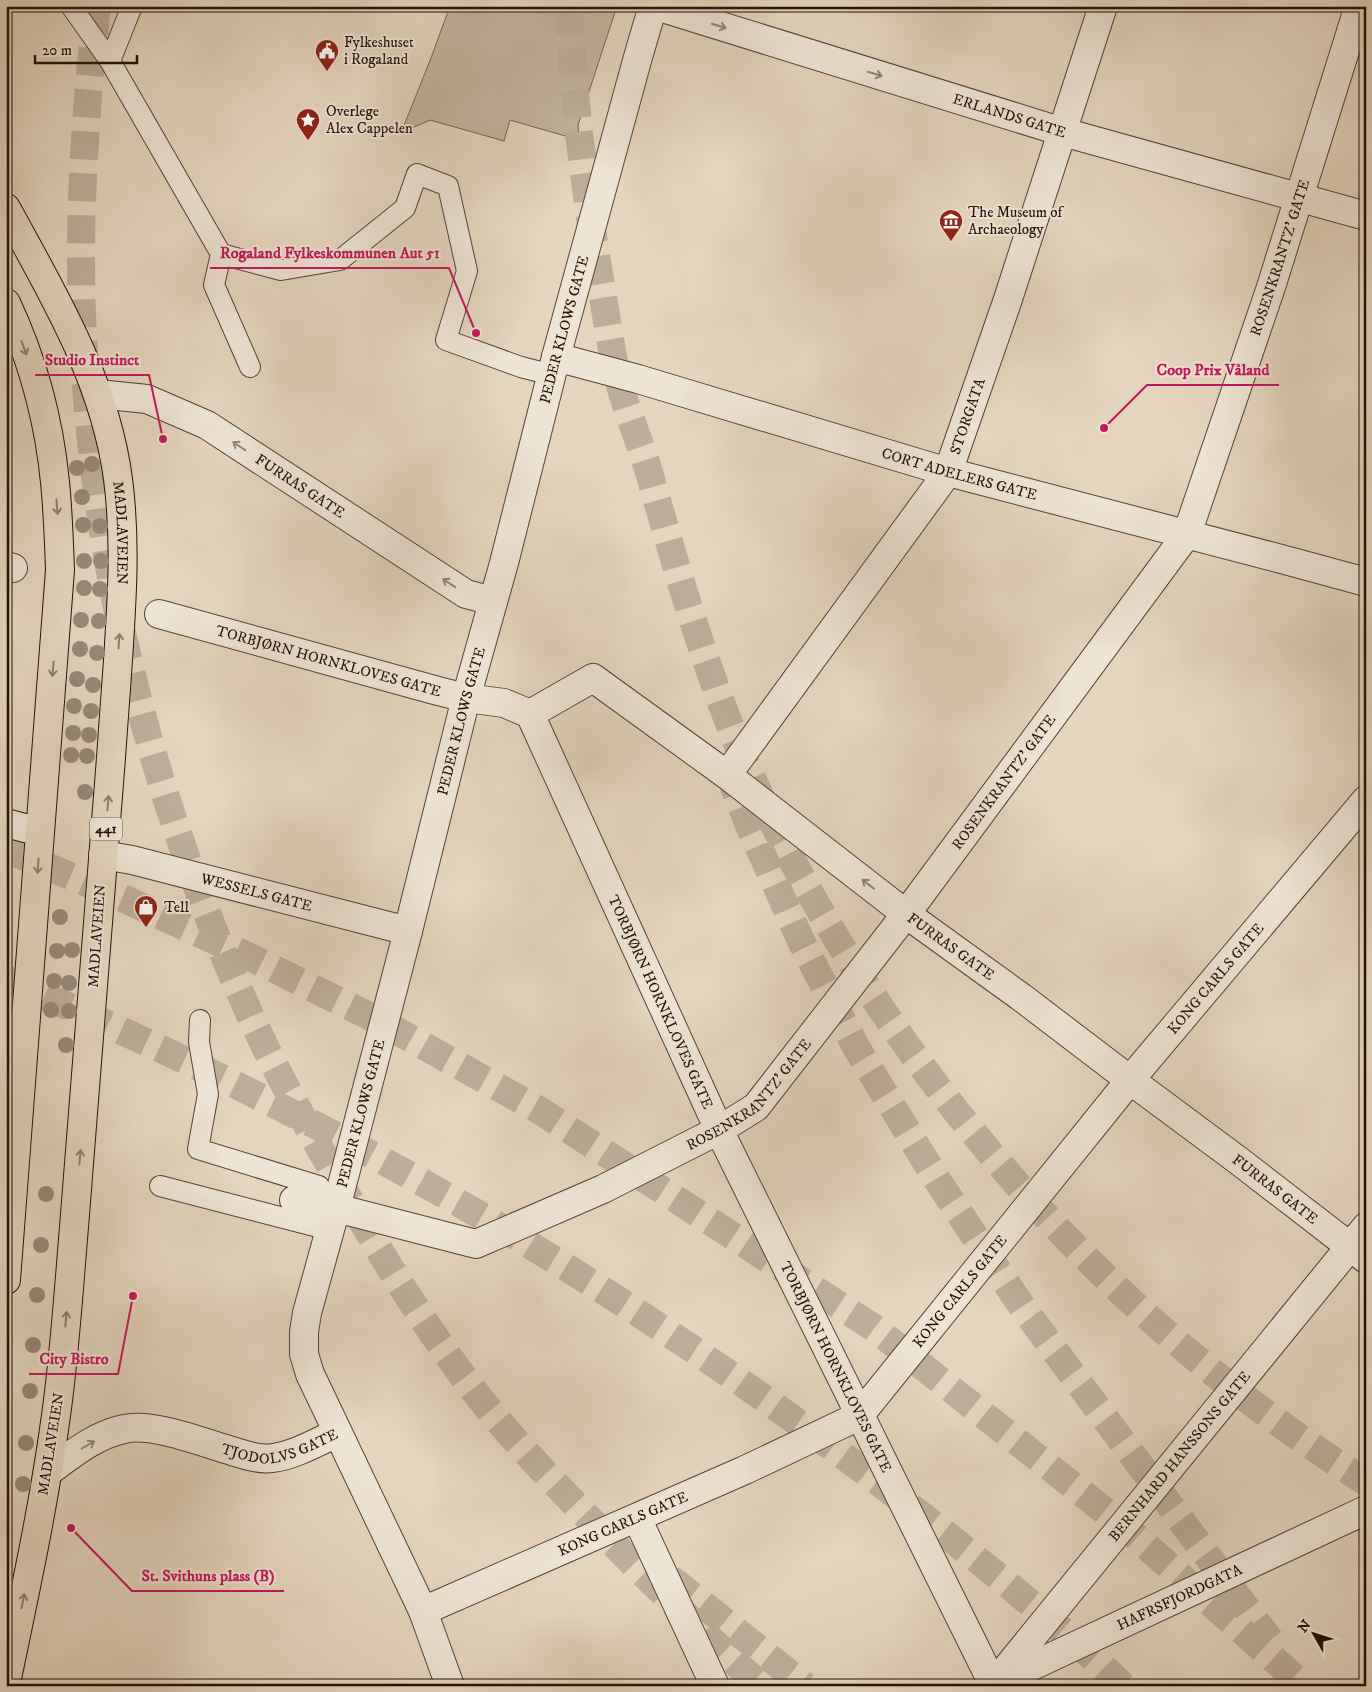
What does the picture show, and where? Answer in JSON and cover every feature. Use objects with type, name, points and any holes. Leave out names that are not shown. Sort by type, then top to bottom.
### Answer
[{"type":"main road","name":"MADLAVEIEN","points":[[6,208],[83,353],[98,394],[110,436],[118,477],[123,537],[123,582],[104,855],[63,1350],[48,1472],[6,1683]]},
{"type":"main road","points":[[6,303],[30,362],[41,402],[55,481],[60,579],[6,1280]]},
{"type":"street","name":"ERLANDS GATE","points":[[655,6],[1063,132],[1366,216]]},
{"type":"street","name":"PEDER KLOWS GATE","points":[[337,1433],[310,1374],[304,1354],[304,1332],[307,1313],[554,366],[638,56],[655,6]]},
{"type":"street","name":"STORGATA","points":[[727,775],[948,472],[1008,299],[1103,6]]},
{"type":"street","name":"ROSENKRANTZ' GATE","points":[[294,1200],[333,1219],[476,1244],[602,1190],[719,1130],[756,1107],[906,914],[1187,534],[1271,287],[1359,6]]},
{"type":"street","name":"CORT ADELERS GATE","points":[[554,366],[638,379],[948,472],[1366,582]]},
{"type":"street","name":"FURRAS GATE","points":[[98,394],[147,399],[207,425],[466,594],[493,601]]},
{"type":"street","name":"TORBJØRN HORNKLOVES GATE","points":[[159,614],[466,698],[504,703],[530,714],[719,1130],[859,1416],[994,1685]]},
{"type":"street","name":"FURRAS GATE","points":[[530,714],[593,678],[727,775],[906,914],[1022,996],[1239,1161],[1361,1244]]},
{"type":"street","name":"KONG CARLS GATE","points":[[423,1611],[746,1470],[859,1416],[1130,1080],[1366,800]]},
{"type":"street","points":[[6,823],[40,832]]},
{"type":"street","name":"WESSELS GATE","points":[[104,855],[132,860],[408,930]]},
{"type":"street","name":"BERNHARD HANSSONS GATE","points":[[994,1685],[1361,1244]]},
{"type":"street","name":"TJODOLVS GATE","points":[[48,1472],[88,1444],[125,1428],[163,1431],[252,1457],[273,1458],[302,1449],[337,1433],[423,1611],[450,1686]]},
{"type":"street","name":"HAFRSFJORDGATA","points":[[994,1685],[1366,1510]]},
{"type":"street","points":[[637,1518],[715,1686]]},
{"type":"lane","points":[[71,6],[110,61],[221,254],[214,285],[250,366]]},
{"type":"lane","points":[[110,61],[132,6]]},
{"type":"lane","points":[[221,254],[281,270],[340,260],[405,208],[417,174],[448,186],[467,271],[446,340],[521,367],[554,366]]},
{"type":"lane","points":[[200,1020],[199,1042],[208,1094],[198,1148],[318,1186]]},
{"type":"lane","points":[[160,1186],[333,1219]]},
{"type":"shaded area","points":[[450,6],[617,6],[578,125],[579,140],[510,120],[504,141],[430,120],[401,133]]},
{"type":"tunnel","points":[[97,6],[86,124],[81,242],[83,344],[91,446],[105,546],[125,646],[150,745],[181,841],[216,937],[257,1030],[296,1106],[385,1259],[418,1311],[471,1387],[552,1481],[662,1592],[761,1686]]},
{"type":"tunnel","points":[[569,6],[573,76],[585,181],[616,371],[647,466],[684,593],[722,705],[752,778],[789,854],[830,928],[876,1001],[926,1072],[979,1140],[1035,1205],[1094,1266],[1156,1324],[1206,1367],[1311,1446],[1366,1482]]},
{"type":"tunnel","points":[[727,768],[748,823],[802,943],[856,1047],[937,1180],[1023,1308],[1270,1640]]},
{"type":"tunnel","points":[[6,849],[127,900],[250,957],[379,1021],[539,1110],[874,1328],[1125,1527],[1304,1686]]},
{"type":"tunnel","points":[[6,979],[186,1061],[304,1119],[478,1214],[553,1259],[700,1354],[843,1456],[982,1563],[1049,1619],[1123,1686]]},
{"type":"tunnel","points":[[670,1578],[805,1686]]},
{"type":"place","name":"Fylkeshuset i Rogaland","points":[[327,72]]},
{"type":"place","name":"Overlege Alex Cappelen","points":[[308,141]]},
{"type":"place","name":"The Museum of Archaeology","points":[[951,242]]},
{"type":"place","name":"Rogaland Fylkeskommunen Aut 51","points":[[476,333]]},
{"type":"place","name":"Coop Prix Våland","points":[[1104,428]]},
{"type":"place","name":"Studio Instinct","points":[[163,439]]},
{"type":"place","name":"Tell","points":[[146,928]]},
{"type":"place","name":"City Bistro","points":[[133,1296]]},
{"type":"place","name":"St. Svithuns plass (B)","points":[[71,1528]]}]
